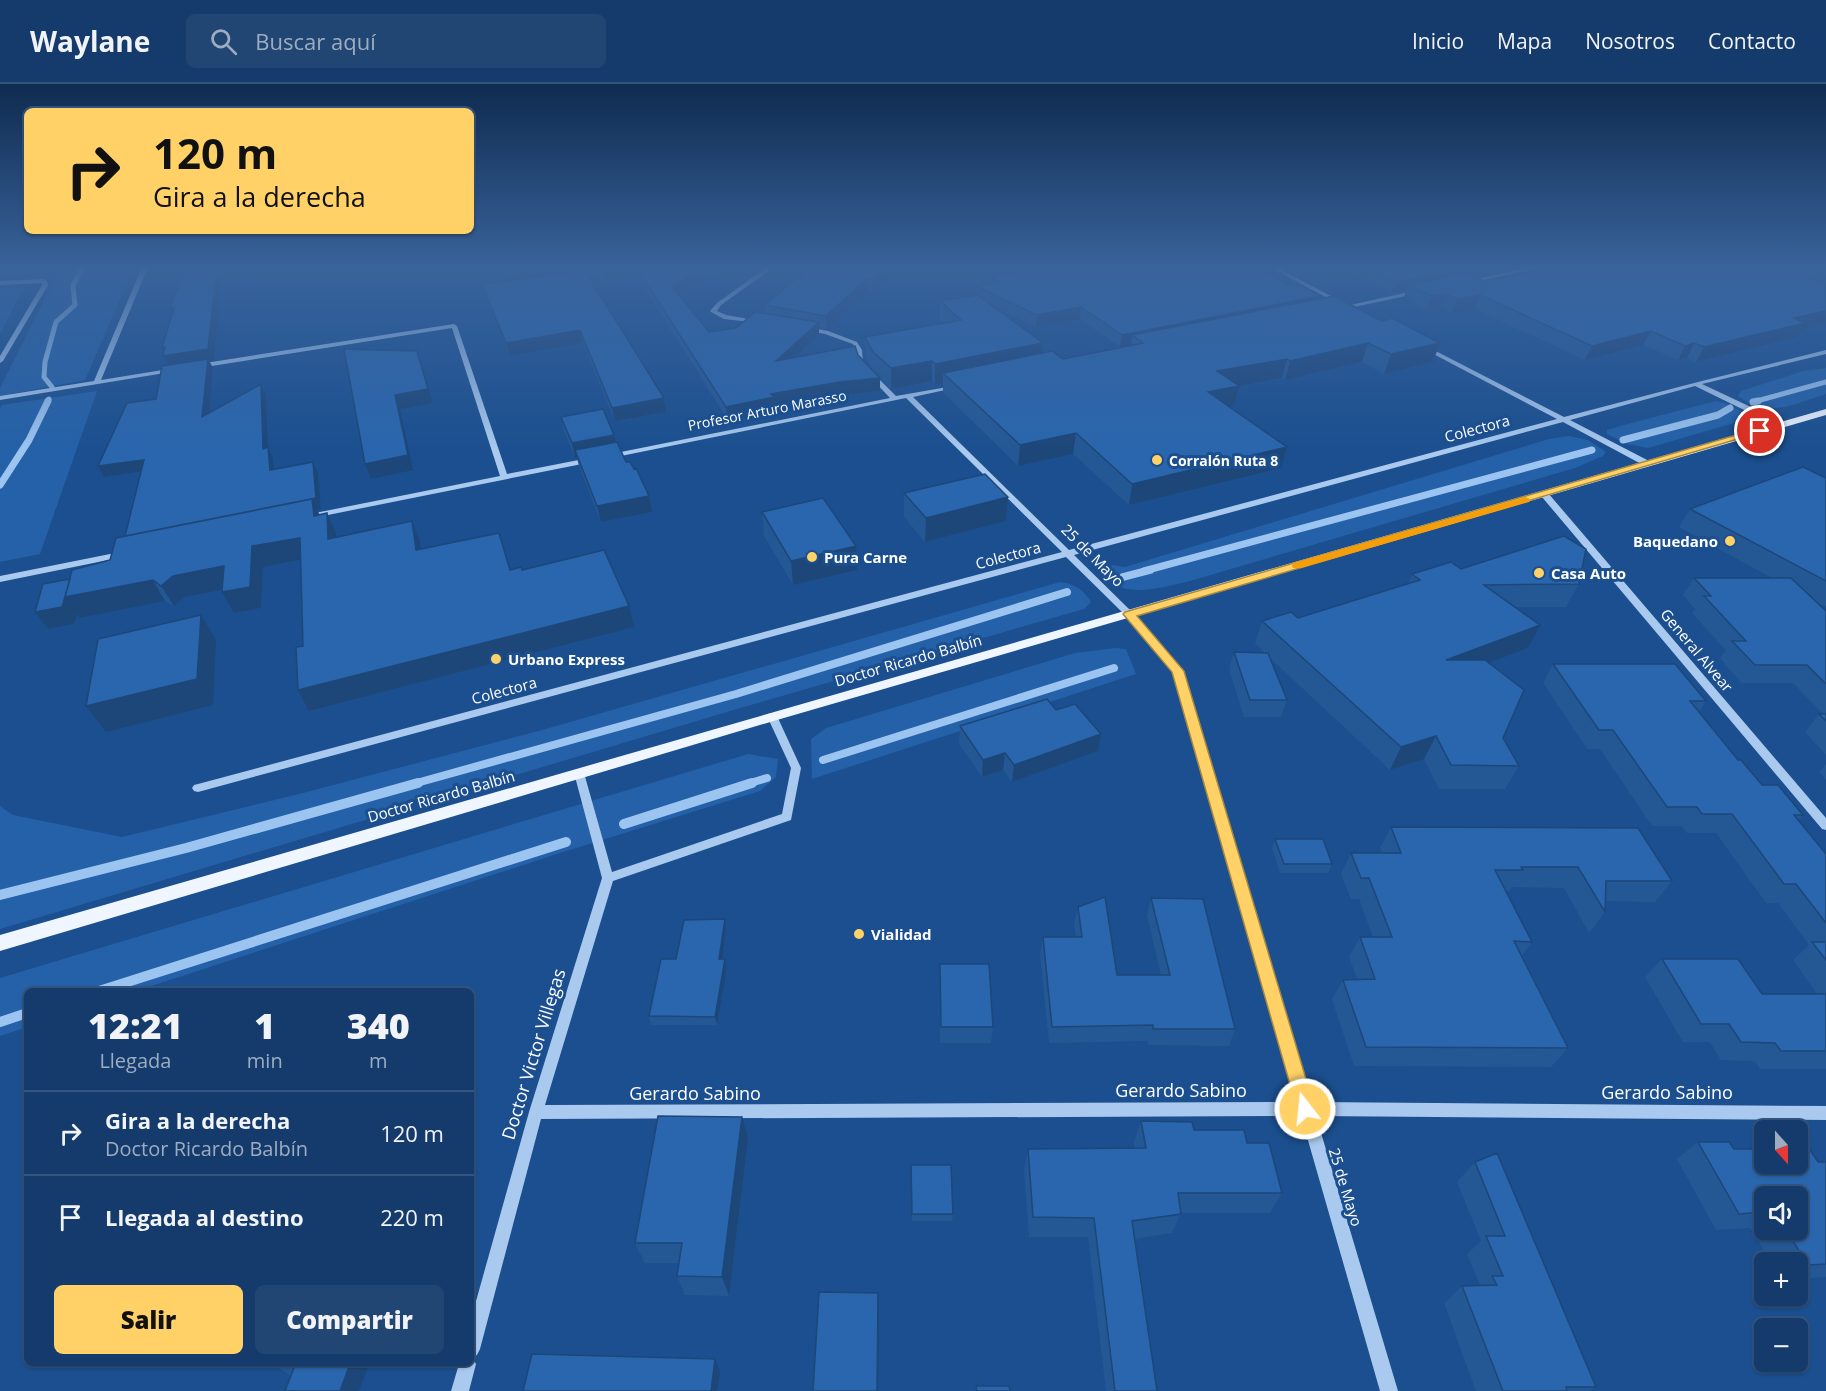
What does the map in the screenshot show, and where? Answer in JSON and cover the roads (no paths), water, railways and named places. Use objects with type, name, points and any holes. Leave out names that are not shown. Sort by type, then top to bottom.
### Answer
[{"type":"main road","name":"Doctor Ricardo Balbín","points":[[0,943],[772,716],[1545,495],[1826,412]]},
{"type":"street","points":[[0,361],[20,328]]},
{"type":"street","points":[[97,382],[120,328]]},
{"type":"street","points":[[189,368],[441,328]]},
{"type":"street","points":[[455,328],[504,477]]},
{"type":"street","points":[[803,329],[826,332],[855,343],[859,350],[860,363],[894,398]]},
{"type":"street","points":[[1419,344],[1648,464]]},
{"type":"street","name":"Colectora","points":[[198,788],[1695,384],[1826,352]]},
{"type":"street","points":[[0,398],[178,369]]},
{"type":"street","name":"Profesor Arturo Marasso","points":[[297,519],[966,384]]},
{"type":"street","points":[[1695,384],[1782,425]]},
{"type":"street","name":"25 de Mayo","points":[[908,396],[1129,614],[1178,671],[1389,1391]]},
{"type":"street","name":"General Alvear","points":[[1545,495],[1826,826]]},
{"type":"street","points":[[0,579],[135,552]]},
{"type":"street","points":[[579,773],[608,878],[787,817],[796,768],[772,716]]},
{"type":"street","name":"Doctor Victor Villegas","points":[[474,1338],[536,1112],[608,878]]},
{"type":"street","name":"Gerardo Sabino","points":[[536,1112],[1305,1109],[1826,1113]]},
{"type":"street","points":[[460,1391],[466,1366]]},
{"type":"waterway","points":[[52,387],[44,377],[45,362],[54,328]]},
{"type":"waterway","points":[[1758,401],[1753,402],[1826,382]]},
{"type":"waterway","points":[[0,485],[29,440],[48,401]]},
{"type":"waterway","points":[[1623,440],[1718,415],[1730,408]]},
{"type":"waterway","points":[[1144,571],[1592,450]]},
{"type":"waterway","points":[[1123,577],[1150,570]]},
{"type":"waterway","points":[[413,784],[736,694],[1067,592]]},
{"type":"waterway","points":[[823,760],[1114,668]]},
{"type":"waterway","points":[[747,784],[767,778]]},
{"type":"waterway","points":[[0,895],[186,848],[418,783]]},
{"type":"waterway","points":[[624,824],[752,783]]},
{"type":"waterway","points":[[109,988],[566,842]]},
{"type":"waterway","points":[[0,1022],[24,1014]]},
{"type":"place","name":"Corralón Ruta 8","points":[[1157,460]]},
{"type":"place","name":"Baquedano","points":[[1730,541]]},
{"type":"place","name":"Pura Carne","points":[[812,557]]},
{"type":"place","name":"Casa Auto","points":[[1539,573]]},
{"type":"place","name":"Urbano Express","points":[[496,659]]},
{"type":"place","name":"Vialidad","points":[[859,934]]}]
